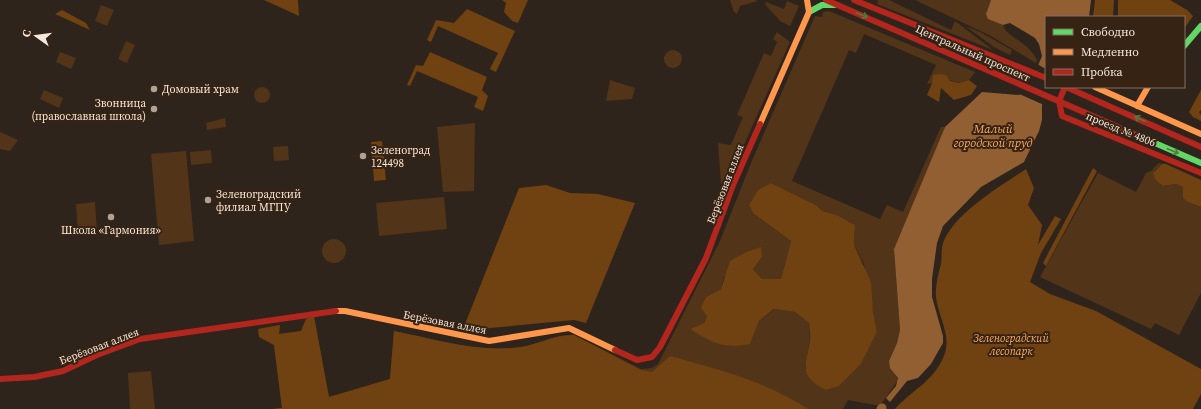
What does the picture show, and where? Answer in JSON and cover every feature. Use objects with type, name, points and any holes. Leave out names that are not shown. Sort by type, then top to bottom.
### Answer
[{"type":"street","points":[[807,0],[809,12],[822,5],[841,6]]},
{"type":"street","name":"Центральный проспект","points":[[826,0],[1201,163]]},
{"type":"street","name":"Центральный проспект","points":[[854,0],[1045,78]]},
{"type":"street","name":"Берёзовая аллея","points":[[0,379],[34,377],[64,371],[97,355],[140,340],[331,311],[345,311],[489,341],[569,328],[633,359],[647,359],[652,357],[660,347],[706,258],[733,185],[809,12]]},
{"type":"street","points":[[1185,45],[1201,26]]},
{"type":"street","name":"проезд № 4806","points":[[1064,88],[1060,94],[1058,107],[1062,116],[1201,173]]},
{"type":"street","points":[[1068,88],[1201,147]]},
{"type":"street","points":[[1097,88],[1201,134]]},
{"type":"street","points":[[1137,106],[1147,88]]},
{"type":"shaded area","points":[[730,0],[758,1],[740,6],[737,14],[734,12]]},
{"type":"shaded area","points":[[878,0],[889,0],[951,30],[955,21],[993,50],[877,4]]},
{"type":"shaded area","points":[[915,0],[991,0],[986,14],[988,18],[1003,25],[1009,33],[1028,48],[1037,60],[1036,63],[991,36]]},
{"type":"shaded area","points":[[787,1],[799,6],[790,26],[780,21],[765,4],[766,2],[784,9]]},
{"type":"shaded area","points":[[101,5],[114,10],[107,26],[95,21]]},
{"type":"shaded area","points":[[829,11],[975,72],[969,80],[959,83],[933,75],[932,83],[927,84],[936,65],[864,34],[856,53],[849,50],[792,181],[880,219],[887,205],[903,212],[941,127],[945,127],[894,249],[900,330],[897,343],[889,361],[898,380],[880,406],[848,400],[843,409],[272,409],[282,408],[274,345],[259,337],[258,329],[280,325],[279,334],[301,331],[306,319],[329,397],[390,379],[394,331],[473,347],[489,348],[528,346],[561,336],[574,335],[641,369],[652,368],[658,364],[720,241],[751,163],[815,16],[822,17],[823,12]],"holes":[[[771,183],[814,204],[823,211],[837,215],[855,225],[854,245],[864,264],[877,332],[861,364],[839,386],[805,368],[810,338],[809,323],[795,312],[775,309],[759,321],[750,344],[690,329],[704,323],[707,316],[706,297],[721,289],[724,277],[762,257],[753,269],[762,279],[781,279],[791,241],[754,214]]]},
{"type":"shaded area","points":[[965,26],[980,32],[1012,50],[1010,55],[994,47]]},
{"type":"shaded area","points":[[777,32],[790,42],[725,187],[721,184],[718,143],[731,145],[743,117],[737,115],[764,53],[771,56],[777,42],[773,39]]},
{"type":"shaded area","points":[[126,41],[135,45],[127,63],[118,59]]},
{"type":"shaded area","points":[[673,50],[679,53],[682,59],[679,65],[673,68],[667,65],[664,59],[667,53]]},
{"type":"shaded area","points":[[60,52],[76,58],[71,69],[56,62]]},
{"type":"shaded area","points":[[610,80],[635,88],[632,99],[606,101]]},
{"type":"shaded area","points":[[262,87],[268,89],[270,95],[268,101],[262,103],[256,101],[254,95],[256,89]]},
{"type":"shaded area","points":[[44,90],[63,98],[59,108],[40,99]]},
{"type":"shaded area","points":[[225,118],[226,127],[207,130],[206,123]]},
{"type":"shaded area","points":[[475,123],[474,191],[443,192],[437,127]]},
{"type":"shaded area","points":[[0,132],[18,140],[10,151],[0,149]]},
{"type":"shaded area","points":[[288,146],[289,160],[274,161],[273,147]]},
{"type":"shaded area","points":[[211,150],[212,163],[191,165],[190,152]]},
{"type":"shaded area","points":[[186,151],[194,241],[159,245],[151,154]]},
{"type":"shaded area","points":[[1159,163],[1162,164],[1155,170],[1164,186],[1176,184],[1183,187],[1188,202],[1201,207],[1201,293],[1179,335],[1155,323],[1151,329],[1040,277],[1098,173],[1136,192],[1146,173],[1151,171]]},
{"type":"shaded area","points":[[444,197],[447,229],[379,236],[376,203]]},
{"type":"shaded area","points":[[95,202],[97,233],[78,235],[76,204]]},
{"type":"shaded area","points":[[334,239],[343,242],[346,251],[343,260],[334,263],[325,260],[322,251],[325,242]]},
{"type":"shaded area","points":[[151,371],[155,409],[130,409],[128,373]]},
{"type":"green space","points":[[264,0],[298,0],[299,16]]},
{"type":"green space","points":[[502,0],[528,0],[518,23],[512,21],[504,12],[506,3]]},
{"type":"green space","points":[[1095,0],[1114,0],[1113,16],[1093,16]]},
{"type":"green space","points":[[1118,0],[1170,0],[1187,10],[1193,16],[1185,28],[1185,16],[1118,16]]},
{"type":"green space","points":[[467,9],[515,31],[496,72],[490,69],[498,53],[438,26],[431,42],[427,40],[436,20],[454,23]]},
{"type":"green space","points":[[62,10],[86,23],[90,30],[55,14]]},
{"type":"green space","points":[[430,52],[487,77],[482,90],[488,96],[483,111],[474,107],[478,97],[417,71],[410,86],[407,85],[416,65],[423,66]]},
{"type":"green space","points":[[933,75],[946,75],[950,81],[959,83],[969,80],[977,86],[971,95],[954,100],[941,88],[939,102],[927,95],[932,83]]},
{"type":"green space","points":[[1201,90],[1201,110],[1199,112],[1201,115],[1201,121],[1193,117],[1189,112]]},
{"type":"green space","points":[[382,141],[386,180],[374,181],[371,142]]},
{"type":"green space","points":[[1162,164],[1166,164],[1201,180],[1201,207],[1188,202],[1183,198],[1183,187],[1176,184],[1163,186],[1156,180],[1153,173]]},
{"type":"green space","points":[[1093,168],[1097,171],[1046,266],[1043,263]]},
{"type":"green space","name":"Зеленоградский лесопарк","points":[[1026,169],[1034,188],[1028,205],[1042,225],[1038,245],[1055,216],[1061,219],[1041,253],[1030,282],[1050,294],[1096,311],[1201,369],[1201,394],[1193,409],[895,409],[930,377],[941,362],[945,353],[946,339],[944,325],[937,304],[936,293],[941,264],[942,245],[948,232],[967,211],[979,201]]},
{"type":"green space","points":[[771,183],[814,204],[823,211],[837,215],[855,225],[854,245],[871,282],[873,311],[877,332],[861,364],[839,386],[826,390],[810,379],[807,374],[806,362],[810,337],[809,323],[795,312],[774,309],[759,321],[750,344],[732,346],[718,344],[690,329],[704,323],[707,316],[701,308],[706,297],[721,289],[730,261],[744,253],[761,247],[762,257],[753,269],[762,279],[781,279],[791,241],[754,214],[749,205],[758,190]]},
{"type":"green space","points":[[546,185],[570,193],[598,194],[635,203],[586,323],[574,320],[480,329],[465,324],[519,188]]},
{"type":"green space","points":[[314,316],[329,397],[390,379],[394,331],[473,347],[489,348],[528,346],[561,336],[574,335],[641,370],[652,372],[670,356],[742,377],[776,391],[808,409],[272,409],[282,408],[274,345],[259,337],[258,329],[280,325],[279,334],[301,331],[306,319]]},
{"type":"water","name":"Малый городской пруд","points":[[991,0],[1091,0],[1089,16],[1045,16],[1045,88],[1050,88],[1042,105],[1042,120],[1039,131],[1024,162],[981,187],[943,226],[937,243],[932,279],[932,297],[943,336],[943,343],[931,364],[918,378],[907,381],[890,402],[886,398],[896,386],[898,378],[890,368],[889,361],[897,343],[900,330],[894,249],[945,127],[982,92],[1019,95],[1028,89],[1042,56],[1039,44],[1035,38],[1010,23],[1003,25],[988,19],[986,14]]},
{"type":"pier","points":[[1037,64],[1045,68],[1045,88],[1052,88],[1044,105],[1015,92],[1027,88]]},
{"type":"traffic: fast","points":[[809,12],[822,5],[835,5]]},
{"type":"traffic: fast","points":[[1185,45],[1201,26]]},
{"type":"traffic: fast","points":[[1141,137],[1201,163]]},
{"type":"traffic: slow","points":[[760,124],[809,12],[807,0]]},
{"type":"traffic: slow","points":[[1097,88],[1201,134]]},
{"type":"traffic: slow","points":[[1137,106],[1147,88]]},
{"type":"traffic: slow","points":[[336,311],[345,311],[489,341],[569,328],[615,350]]},
{"type":"traffic: jam","points":[[826,0],[1141,137]]},
{"type":"traffic: jam","points":[[854,0],[1045,78]]},
{"type":"traffic: jam","points":[[1065,88],[1059,101],[1062,116],[1201,173]]},
{"type":"traffic: jam","points":[[1068,88],[1201,147]]},
{"type":"traffic: jam","points":[[615,350],[637,360],[652,357],[660,347],[706,258],[733,185],[760,124]]},
{"type":"traffic: jam","points":[[0,379],[34,377],[63,371],[97,355],[140,339],[336,311]]},
{"type":"place","name":"Домовый храм","points":[[154,89]]},
{"type":"place","name":"Звонница (православная школа)","points":[[154,109]]},
{"type":"place","name":"Зеленоград 124498","points":[[363,156]]},
{"type":"place","name":"Зеленоградский филиал МГПУ","points":[[208,200]]},
{"type":"place","name":"Школа «Гармония»","points":[[111,217]]}]
